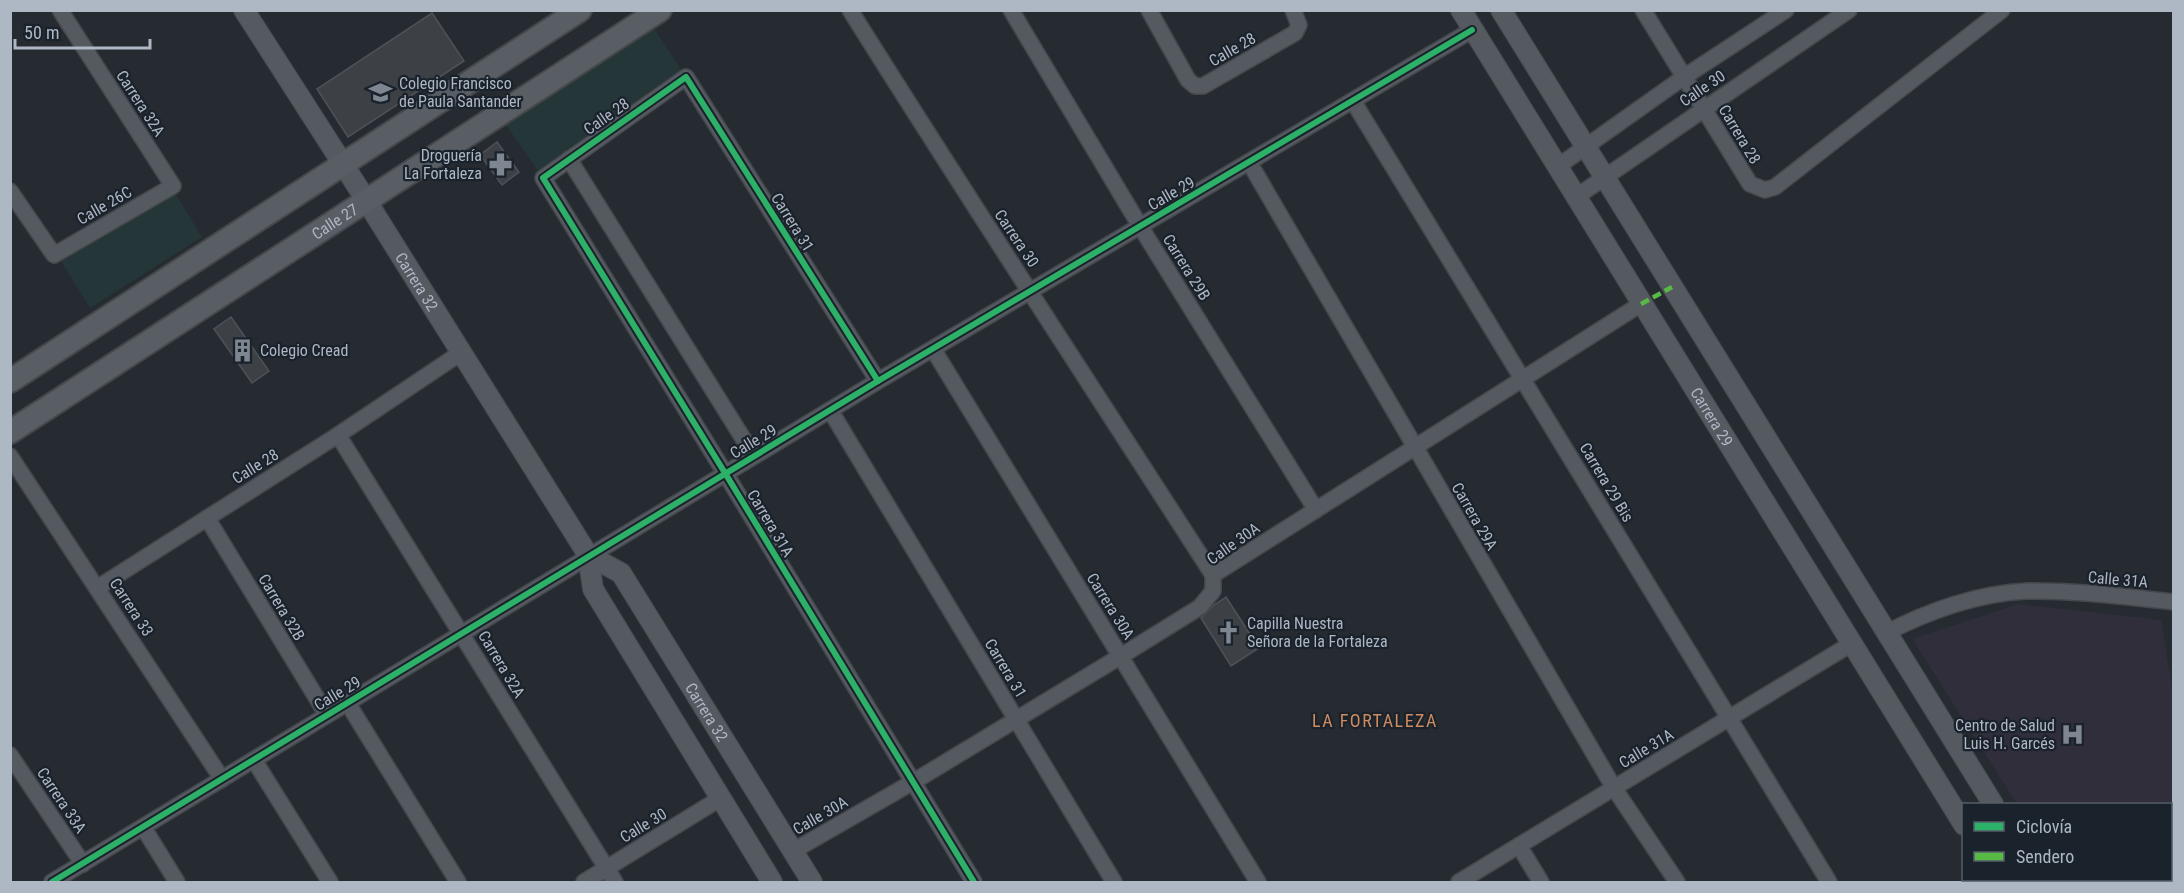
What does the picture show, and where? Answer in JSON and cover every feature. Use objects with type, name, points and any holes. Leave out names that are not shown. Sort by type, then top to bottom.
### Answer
[{"type":"main road","points":[[10,381],[580,10]]},
{"type":"main road","name":"Calle 27","points":[[10,432],[660,10]]},
{"type":"street","name":"Carrera 32A","points":[[60,10],[173,186]]},
{"type":"street","name":"Carrera 32","points":[[244,10],[462,352],[588,555],[593,589],[772,882]]},
{"type":"street","name":"Carrera 30","points":[[850,10],[974,207],[1031,291],[1213,576]]},
{"type":"street","name":"Carrera 29B","points":[[1011,10],[1140,226],[1316,510]]},
{"type":"street","name":"Calle 28","points":[[1149,10],[1188,80],[1195,86],[1203,86],[1295,33],[1299,25],[1295,14]]},
{"type":"street","name":"Carrera 29","points":[[1461,10],[1962,822]]},
{"type":"street","points":[[1501,10],[1992,803]]},
{"type":"street","name":"Carrera 28","points":[[1643,10],[1750,184],[1765,190],[1775,187],[2002,10]]},
{"type":"street","name":"Calle 30","points":[[1557,167],[1684,77],[1786,10]]},
{"type":"street","name":"Calle 30","points":[[1576,197],[1850,10]]},
{"type":"street","name":"Calle 29","points":[[52,882],[878,381],[1472,30]]},
{"type":"street","name":"Calle 28","points":[[543,178],[686,77]]},
{"type":"street","name":"Carrera 31","points":[[686,77],[878,381]]},
{"type":"street","name":"Carrera 29 Bis","points":[[1353,101],[1524,378],[1829,882]]},
{"type":"street","points":[[569,159],[754,456]]},
{"type":"street","name":"Carrera 29A","points":[[1249,162],[1614,788],[1677,882]]},
{"type":"street","name":"Carrera 31A","points":[[543,178],[974,882]]},
{"type":"street","name":"Calle 26C","points":[[10,190],[54,255],[173,186]]},
{"type":"street","name":"Calle 30A","points":[[793,851],[913,782],[1200,607],[1214,591],[1213,576],[1641,304]]},
{"type":"street","name":"Carrera 30A","points":[[933,349],[1258,882]]},
{"type":"street","name":"Calle 28","points":[[97,588],[338,435],[462,352]]},
{"type":"street","name":"Carrera 31","points":[[830,410],[1113,882]]},
{"type":"street","name":"Carrera 32A","points":[[338,435],[615,882]]},
{"type":"street","name":"Carrera 33","points":[[10,456],[222,779]]},
{"type":"street","name":"Carrera 32B","points":[[207,518],[327,715]]},
{"type":"street","name":"Carrera 32","points":[[588,555],[621,573],[812,882]]},
{"type":"street","name":"Calle 31A","points":[[1886,633],[1944,609],[1997,594],[2059,591],[2174,602]]},
{"type":"street","name":"Calle 31A","points":[[1459,882],[1851,644]]},
{"type":"street","points":[[347,702],[458,882]]},
{"type":"street","name":"Carrera 33A","points":[[10,755],[83,864]]},
{"type":"street","points":[[254,760],[330,882]]},
{"type":"street","name":"Calle 30","points":[[584,882],[721,798]]},
{"type":"street","points":[[142,827],[177,882]]},
{"type":"street","points":[[1519,846],[1541,882]]},
{"type":"shaded area","points":[[647,18],[686,77],[543,178],[499,115]]},
{"type":"shaded area","points":[[173,190],[202,237],[90,308],[58,256]]},
{"type":"shaded area","name":"Centro de Salud Luis H. Garcés","points":[[2018,604],[2161,620],[2173,693],[2173,838],[2172,803],[2016,803],[1912,639]]},
{"type":"building","points":[[432,13],[464,61],[348,137],[317,89]]},
{"type":"building","name":"Droguería La Fortaleza","points":[[497,142],[519,172],[502,185],[480,155]]},
{"type":"building","name":"Colegio Cread","points":[[231,317],[269,371],[252,383],[214,329]]},
{"type":"building","name":"Capilla Nuestra Señora de la Fortaleza","points":[[1226,597],[1259,648],[1231,666],[1201,618]]},
{"type":"marked path","points":[[1641,304],[1672,287]]},
{"type":"cycle path","points":[[52,882],[878,381],[1472,30]]},
{"type":"cycle path","points":[[878,381],[686,77],[543,178],[974,882]]},
{"type":"place","name":"Colegio Francisco de Paula Santander","points":[[381,92]]},
{"type":"place","name":"Droguería La Fortaleza","points":[[500,164]]},
{"type":"place","name":"Colegio Cread","points":[[242,350]]},
{"type":"place","name":"Capilla Nuestra Señora de la Fortaleza","points":[[1229,632]]},
{"type":"place","name":"Centro de Salud Luis H. Garcés","points":[[2073,734]]},
{"type":"district","name":"LA FORTALEZA","points":[[1375,721]]}]
